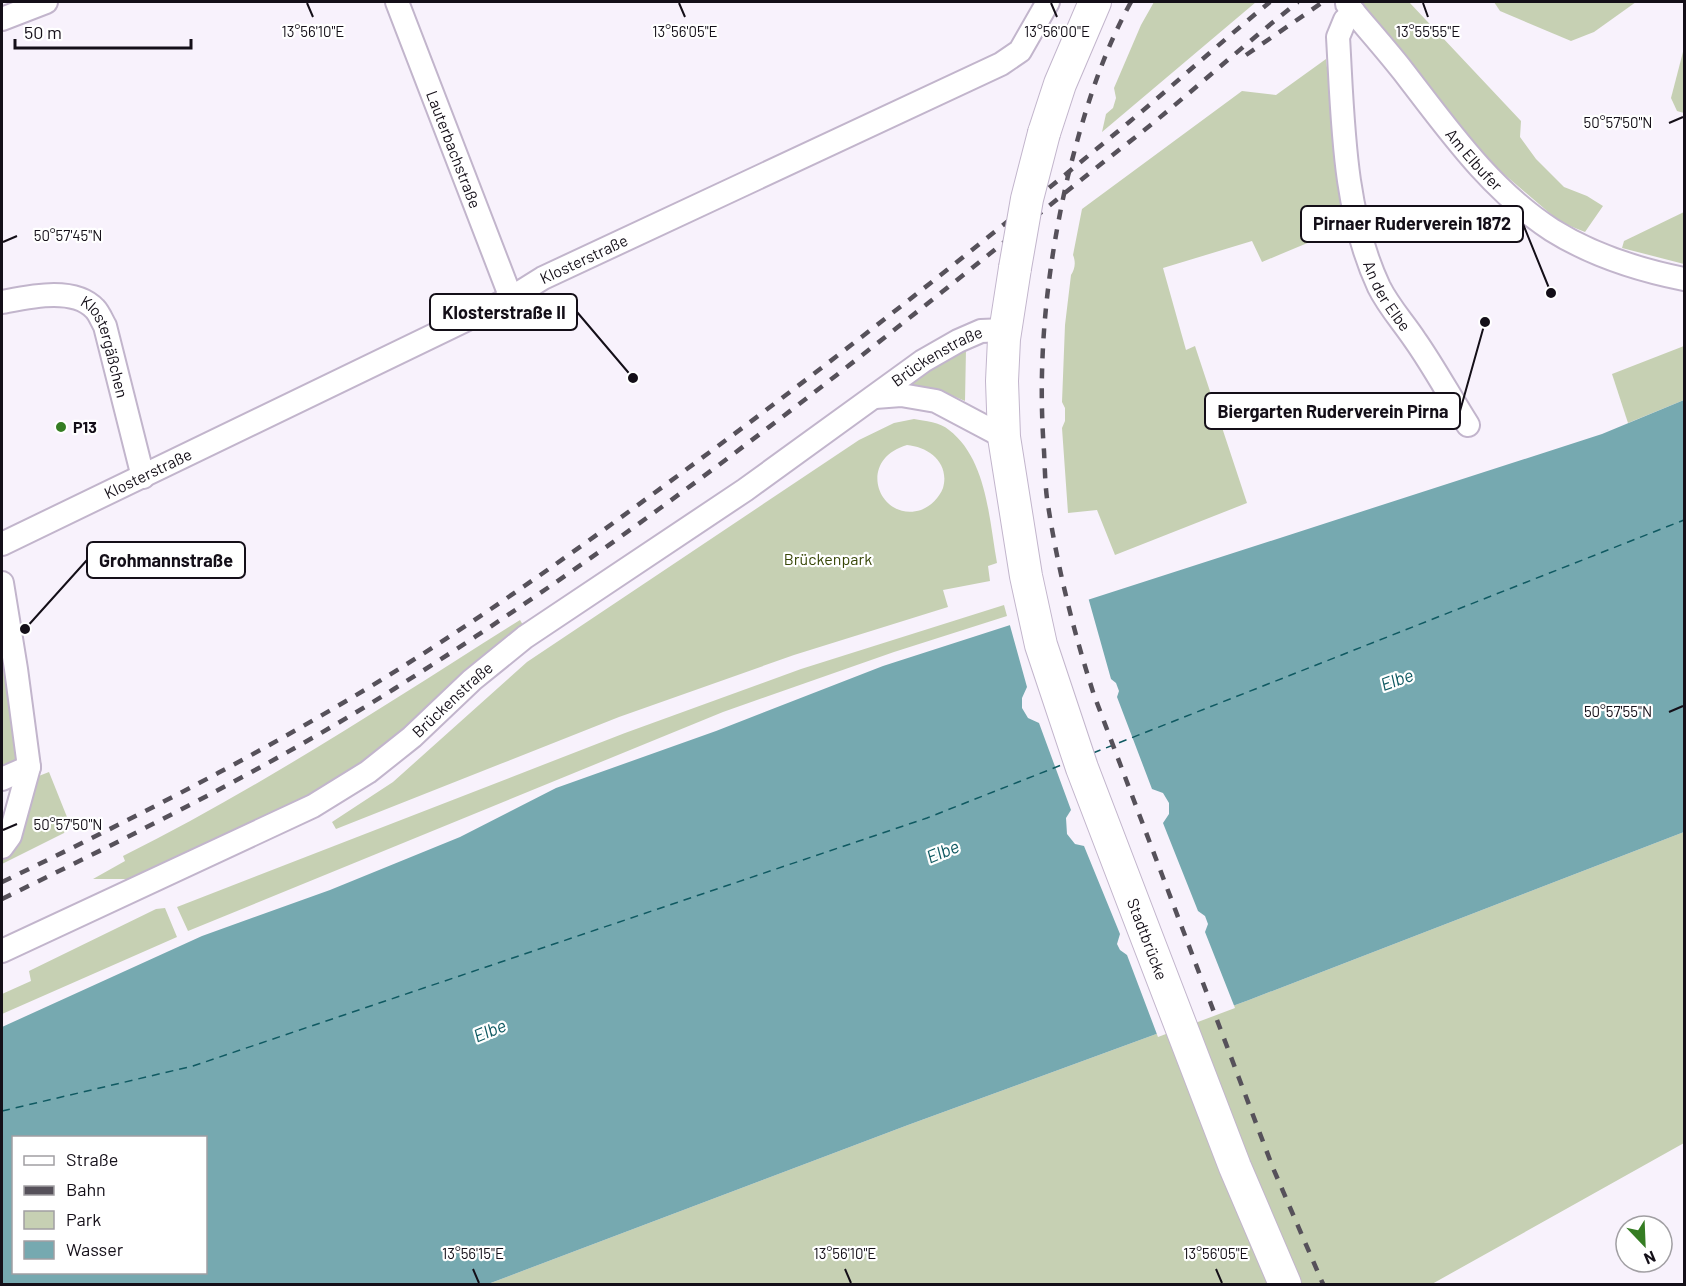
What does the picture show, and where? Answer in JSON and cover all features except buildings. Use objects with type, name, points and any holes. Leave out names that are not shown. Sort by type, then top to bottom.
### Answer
[{"type":"main road","name":"Stadtbrücke","points":[[1095,2],[1060,84],[1044,133],[1027,199],[1005,330],[1002,381],[1004,437],[1028,588],[1041,645],[1082,768],[1235,1167],[1285,1284]]},
{"type":"street","points":[[2,19],[46,2]]},
{"type":"street","name":"Lauterbachstraße","points":[[397,2],[511,298]]},
{"type":"street","name":"Klosterstraße","points":[[2,544],[511,298],[543,278],[1002,64],[1020,51],[1048,2]]},
{"type":"street","name":"Am Elbufer","points":[[1351,8],[1387,50],[1463,148],[1506,193],[1552,230],[1600,255],[1684,279]]},
{"type":"street","name":"An der Elbe","points":[[1351,8],[1338,37],[1346,160],[1354,206],[1367,258],[1390,306],[1415,340],[1468,425]]},
{"type":"street","name":"Klostergäßchen","points":[[2,302],[45,294],[82,300],[94,308],[105,326],[143,477]]},
{"type":"street","name":"Brückenstraße","points":[[2,951],[313,806],[359,777],[412,737],[472,680],[525,637],[745,490],[924,361],[958,341],[981,331],[1005,330]]},
{"type":"street","name":"Brückenstraße","points":[[875,397],[902,395],[936,401],[1004,437]]},
{"type":"street","points":[[2,583],[29,767],[10,836],[2,846]]},
{"type":"street","points":[[2,779],[29,767]]},
{"type":"green space","points":[[1154,2],[1256,2],[1102,132],[1106,114],[1113,108],[1116,98],[1114,88],[1141,25]]},
{"type":"green space","points":[[1360,2],[1409,2],[1521,121],[1520,137],[1536,159],[1564,187],[1587,196],[1603,206],[1585,232],[1560,222],[1463,139]]},
{"type":"green space","points":[[1494,2],[1636,2],[1594,32],[1571,41],[1500,11]]},
{"type":"green space","points":[[1684,48],[1684,113],[1677,111],[1671,98]]},
{"type":"green space","points":[[1326,59],[1337,156],[1350,232],[1317,239],[1262,262],[1252,241],[1163,268],[1186,350],[1195,346],[1247,503],[1115,555],[1097,510],[1068,513],[1062,428],[1065,421],[1065,408],[1062,402],[1065,325],[1071,275],[1075,265],[1073,255],[1082,209],[1242,91],[1276,95]]},
{"type":"green space","points":[[1684,212],[1684,264],[1622,248],[1624,241]]},
{"type":"green space","points":[[1684,346],[1684,400],[1628,423],[1612,374]]},
{"type":"green space","points":[[966,349],[965,401],[939,390],[910,385],[940,363]]},
{"type":"green space","name":"Brückenpark","points":[[914,419],[932,422],[949,430],[962,442],[979,473],[988,509],[997,563],[988,566],[990,581],[943,590],[948,607],[794,655],[619,717],[336,829],[332,822],[393,782],[527,662],[859,440],[894,423]],"holes":[[[907,445],[915,446],[936,458],[943,471],[943,488],[931,504],[921,510],[906,512],[894,507],[884,499],[879,488],[878,476],[881,463],[891,453]]]},
{"type":"green space","points":[[1004,605],[1007,616],[894,652],[723,712],[188,931],[177,907],[625,733],[801,669]]},
{"type":"green space","points":[[520,620],[523,625],[407,728],[367,759],[309,796],[137,879],[93,879],[125,861],[123,856],[275,773]]},
{"type":"green space","points":[[2,633],[21,760],[2,772]]},
{"type":"green space","points":[[49,772],[69,822],[64,833],[2,864],[2,857],[31,779]]},
{"type":"green space","points":[[1684,832],[1684,1143],[1432,1284],[488,1284],[908,1125],[1249,1000]]},
{"type":"green space","points":[[165,908],[177,937],[2,1014],[2,994],[31,981],[29,971],[156,909]]},
{"type":"water","name":"Elbe","points":[[1684,400],[1684,832],[1249,1000],[908,1125],[488,1284],[2,1284],[2,1027],[202,936],[330,890],[460,837],[556,788],[716,731],[883,666],[1602,434]]},
{"type":"pier","points":[[1088,597],[1111,679],[1116,683],[1119,691],[1117,697],[1152,789],[1163,793],[1169,803],[1169,814],[1163,823],[1198,911],[1205,916],[1208,924],[1205,932],[1235,1008],[1158,1037],[1127,955],[1120,950],[1117,944],[1120,934],[1084,846],[1075,844],[1067,834],[1066,818],[1071,810],[1039,723],[1028,718],[1022,708],[1022,698],[1027,687],[1009,622]]},
{"type":"ferry route","points":[[1093,753],[1684,520]]},
{"type":"ferry route","points":[[2,1111],[193,1066],[927,818],[1064,764]]},
{"type":"railway","points":[[1131,2],[1102,65],[1087,109],[1068,176],[1054,244],[1049,278],[1042,382],[1047,499],[1067,601],[1094,695],[1273,1168],[1323,1284]]},
{"type":"railway","points":[[2,882],[245,759],[386,677],[513,594],[596,536],[874,327],[1078,164],[1270,2]]},
{"type":"railway","points":[[2,899],[151,825],[298,746],[394,689],[570,573],[740,449],[907,320],[1146,129],[1298,2]]},
{"type":"railway","points":[[1246,55],[1323,2]]},
{"type":"place","name":"Pirnaer Ruderverein 1872","points":[[1551,293]]},
{"type":"place","name":"Biergarten Ruderverein Pirna","points":[[1485,322]]},
{"type":"place","name":"Klosterstraße II","points":[[633,378]]},
{"type":"place","name":"P13","points":[[61,427]]},
{"type":"place","name":"Grohmannstraße","points":[[25,629]]}]
